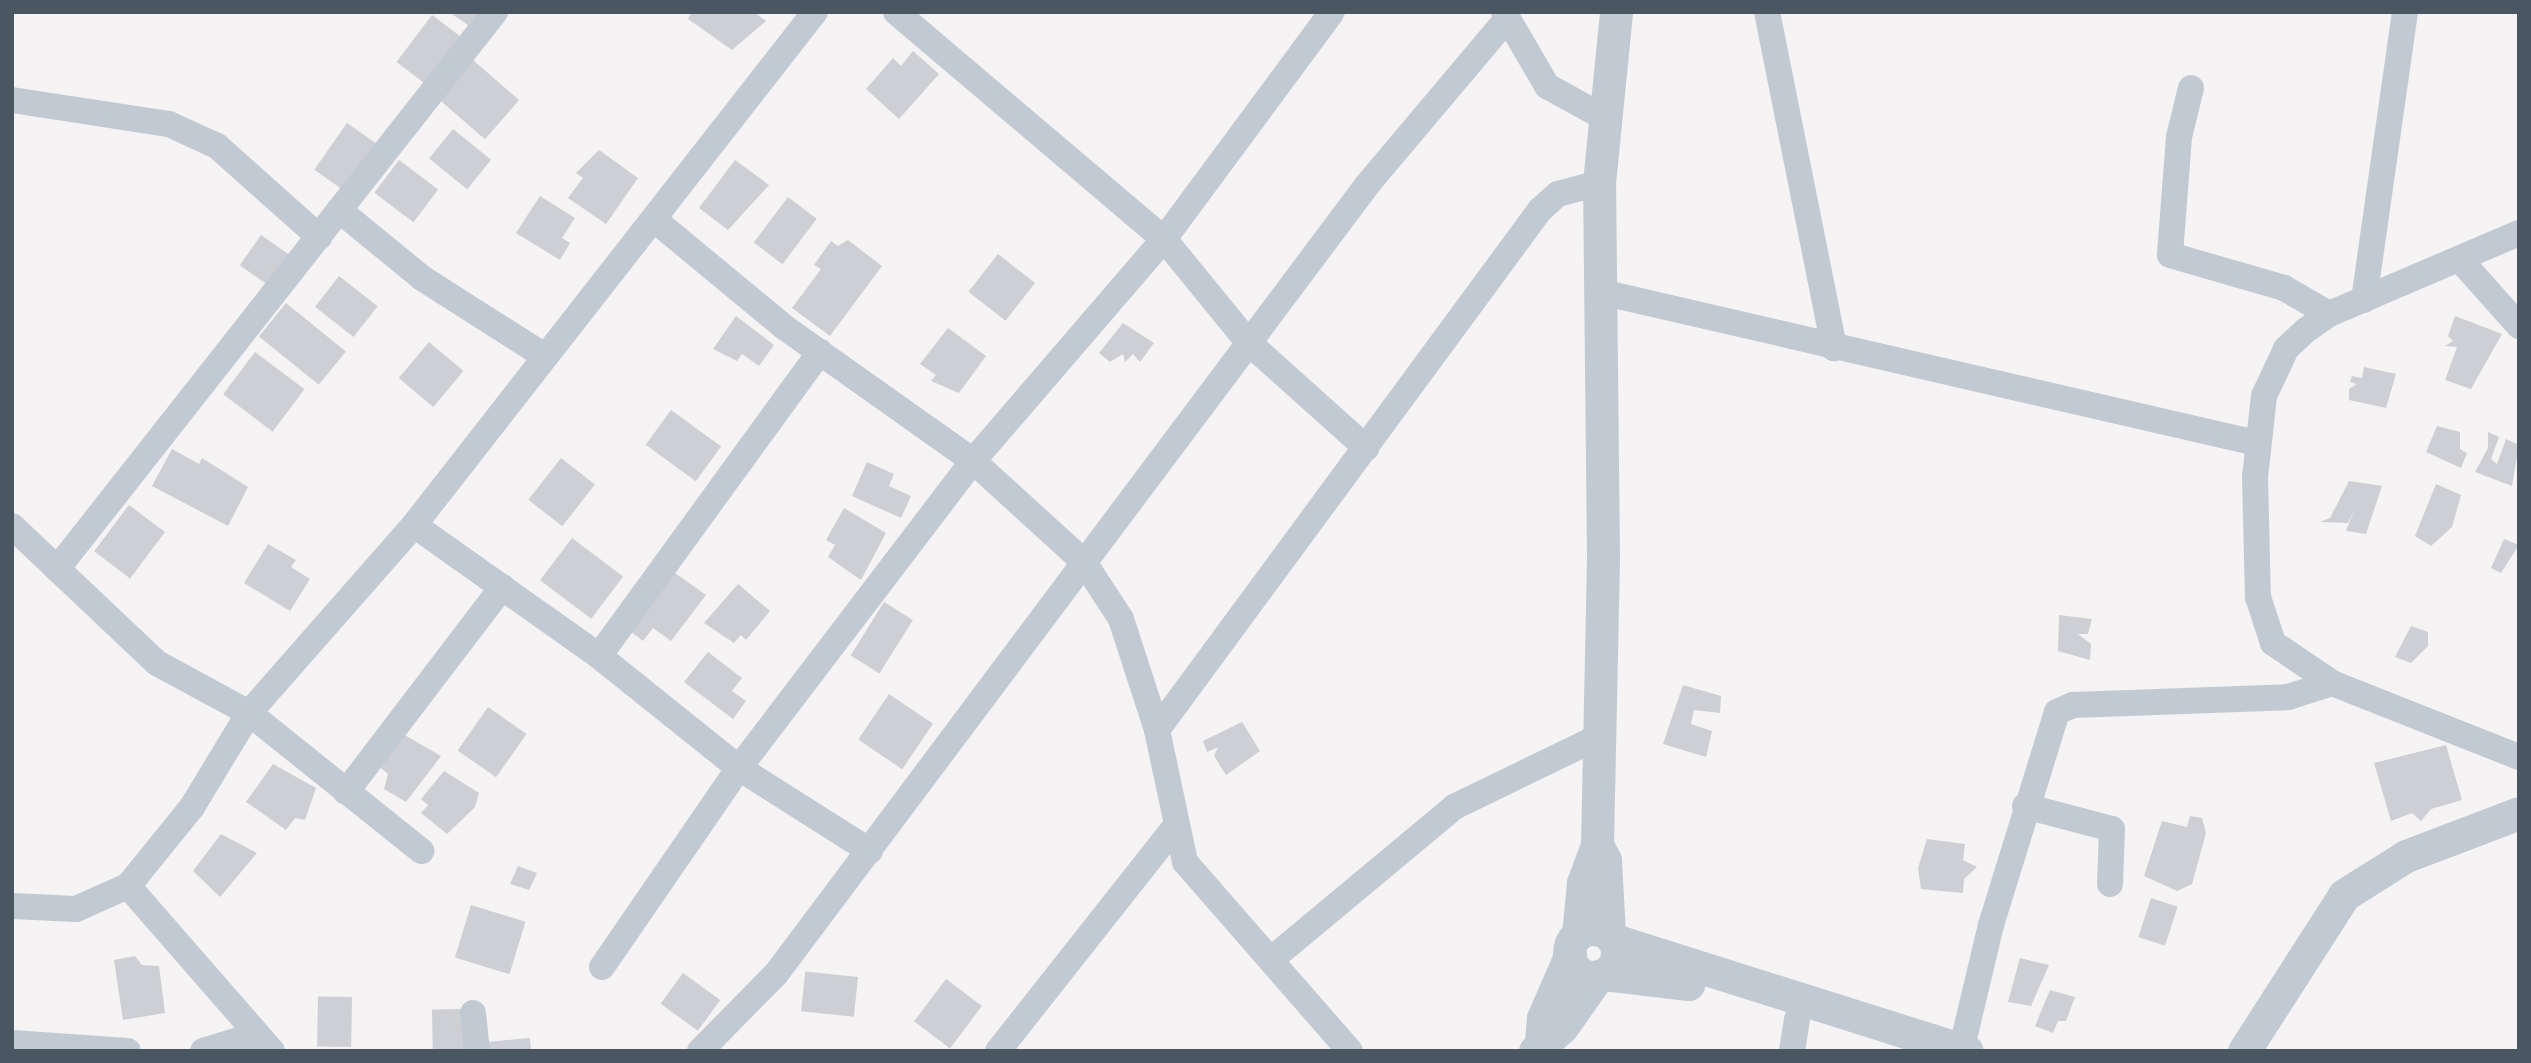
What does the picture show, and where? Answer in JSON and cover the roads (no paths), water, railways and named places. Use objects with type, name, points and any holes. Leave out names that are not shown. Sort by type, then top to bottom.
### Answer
[{"type":"street","points":[[57,569],[495,12]]},
{"type":"street","points":[[12,906],[76,909],[128,887],[192,807],[249,713],[414,525],[543,355],[656,221],[816,12]]},
{"type":"street","points":[[896,12],[1164,239],[1248,342],[1366,448]]},
{"type":"street","points":[[602,967],[739,768],[973,461],[1164,239],[1332,12]]},
{"type":"street","points":[[1592,12],[1607,78]]},
{"type":"street","points":[[1538,1046],[1544,1018],[1593,941],[1605,860],[1597,845],[1600,736],[1599,183],[1607,78],[1616,12]]},
{"type":"street","points":[[1768,12],[1834,348]]},
{"type":"street","points":[[2364,300],[2404,12]]},
{"type":"street","points":[[715,1049],[870,851],[1248,342],[1443,90],[1505,16],[1548,86],[1605,118]]},
{"type":"street","points":[[2191,88],[2179,137],[2171,255],[2274,285],[2329,314]]},
{"type":"street","points":[[12,100],[169,124],[217,146],[319,237]]},
{"type":"street","points":[[1157,730],[1540,210],[1558,194],[1599,183]]},
{"type":"street","points":[[339,210],[422,278],[543,355]]},
{"type":"street","points":[[656,221],[820,352],[973,461],[1084,562],[1121,619],[1157,730],[1174,828],[1200,887],[1273,958],[1350,1051]]},
{"type":"street","points":[[2519,233],[2462,262],[2329,314],[2286,349],[2264,396],[2256,443],[2262,619],[2283,652],[2332,683],[2519,757]]},
{"type":"street","points":[[2462,262],[2519,326]]},
{"type":"street","points":[[1601,292],[1834,348],[2256,443]]},
{"type":"street","points":[[598,656],[820,352]]},
{"type":"street","points":[[414,525],[598,656],[739,768],[870,851]]},
{"type":"street","points":[[12,526],[157,663],[249,713],[421,851]]},
{"type":"street","points":[[346,792],[502,587]]},
{"type":"street","points":[[1593,941],[1963,1050],[2025,806],[2048,729],[2063,708],[2288,697],[2332,683]]},
{"type":"street","points":[[1273,958],[1454,807],[1600,736]]},
{"type":"street","points":[[2025,806],[2112,828],[2110,884]]},
{"type":"street","points":[[2244,1051],[2307,945],[2344,895],[2371,873],[2519,813]]},
{"type":"street","points":[[998,1051],[1174,828]]},
{"type":"street","points":[[128,887],[263,1043]]},
{"type":"street","points":[[1538,1046],[1562,1027],[1618,956],[1593,941]]},
{"type":"street","points":[[2268,1051],[2307,945]]},
{"type":"street","points":[[1601,975],[1684,982],[1795,1035],[1904,1051]]},
{"type":"street","points":[[473,1013],[477,1051]]},
{"type":"street","points":[[12,1043],[128,1051]]},
{"type":"street","points":[[203,1051],[263,1043]]}]
